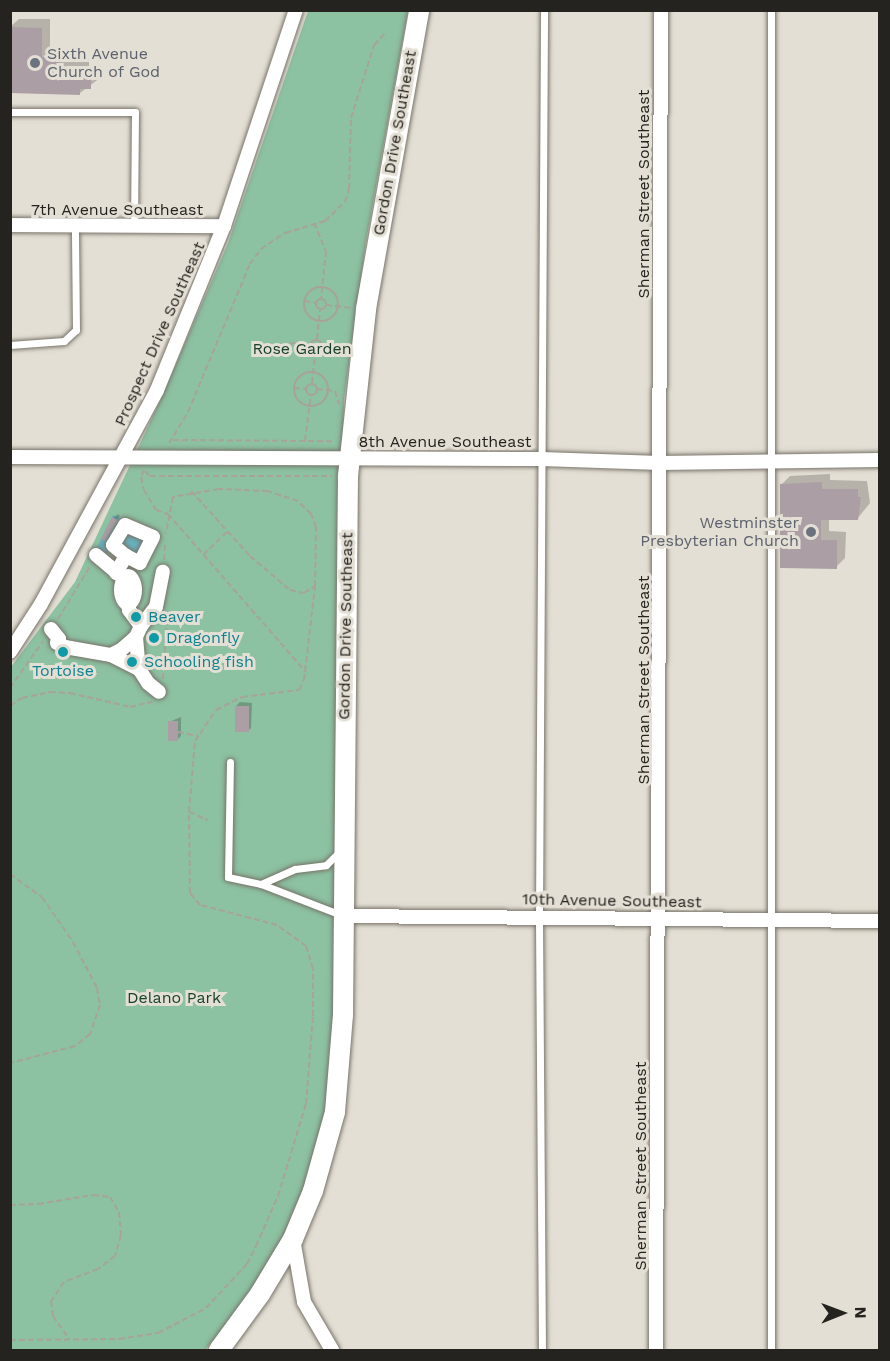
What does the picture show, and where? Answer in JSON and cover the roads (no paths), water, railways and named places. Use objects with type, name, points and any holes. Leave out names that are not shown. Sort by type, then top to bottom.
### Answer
[{"type":"street","name":"Prospect Drive Southeast","points":[[10,652],[121,459],[157,390],[224,226],[296,10]]},
{"type":"street","name":"Gordon Drive Southeast","points":[[219,1350],[260,1294],[293,1239],[313,1191],[335,1112],[343,1015],[350,459],[366,309],[419,10]]},
{"type":"street","name":"Sherman Street Southeast","points":[[656,1350],[660,919],[661,10]]},
{"type":"street","name":"7th Avenue Southeast","points":[[10,225],[224,226]]},
{"type":"street","name":"8th Avenue Southeast","points":[[10,457],[541,459],[660,463],[879,460]]},
{"type":"street","points":[[96,555],[122,579]]},
{"type":"street","points":[[126,556],[122,579],[129,610],[138,632],[139,669],[148,684],[159,692]]},
{"type":"street","points":[[111,655],[138,632],[156,607],[163,572]]},
{"type":"street","points":[[51,637],[94,645],[139,669]]},
{"type":"street","name":"10th Avenue Southeast","points":[[344,916],[879,921]]},
{"type":"street","points":[[293,1239],[304,1302],[332,1350]]},
{"type":"lane","points":[[542,1350],[539,917],[544,10]]},
{"type":"lane","points":[[771,10],[771,1350]]},
{"type":"lane","points":[[10,112],[135,112],[134,226]]},
{"type":"lane","points":[[10,345],[64,341],[76,330],[75,226]]},
{"type":"lane","points":[[230,762],[228,877],[261,884],[344,916]]},
{"type":"lane","points":[[261,884],[294,869],[326,865],[344,848]]},
{"type":"water","points":[[113,515],[161,536],[144,565],[112,550],[108,554],[97,547]]},
{"type":"place","name":"Sixth Avenue Church of God","points":[[35,63]]},
{"type":"place","name":"Westminster Presbyterian Church","points":[[811,532]]},
{"type":"place","name":"Beaver","points":[[136,617]]},
{"type":"place","name":"Dragonfly","points":[[154,638]]},
{"type":"place","name":"Tortoise","points":[[63,652]]},
{"type":"place","name":"Schooling fish","points":[[132,662]]},
{"type":"park label","name":"Rose Garden","points":[[302,349]]},
{"type":"park label","name":"Delano Park","points":[[174,998]]}]
